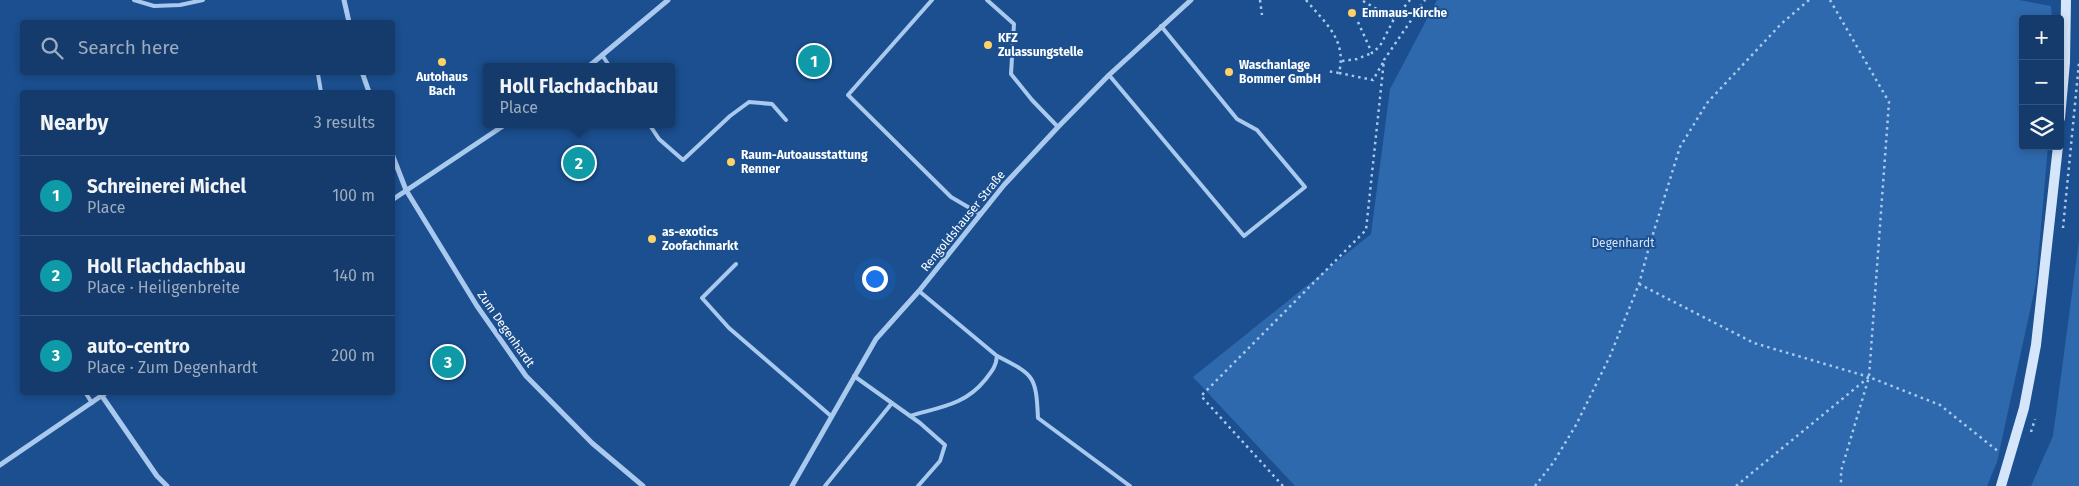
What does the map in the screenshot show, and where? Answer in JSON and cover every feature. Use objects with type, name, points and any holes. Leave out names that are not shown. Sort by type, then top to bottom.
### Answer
[{"type":"main road","points":[[2061,105],[2065,62],[2066,0]]},
{"type":"main road","points":[[2000,486],[2010,460],[2024,408],[2036,344],[2058,150]]},
{"type":"street","points":[[344,0],[349,20]]},
{"type":"street","points":[[593,63],[668,0]]},
{"type":"street","name":"Rengoldshauser Straße","points":[[792,486],[876,339],[919,291],[980,214],[1058,127],[1109,75],[1191,0]]},
{"type":"street","points":[[363,75],[368,90]]},
{"type":"street","points":[[395,198],[500,128]]},
{"type":"street","name":"Zum Degenhardt","points":[[395,162],[406,190],[477,306],[526,376],[592,443],[643,486]]},
{"type":"street","points":[[0,465],[102,395]]},
{"type":"street","points":[[105,395],[157,476],[166,486]]},
{"type":"lane","points":[[134,0],[154,6],[180,5],[203,0]]},
{"type":"lane","points":[[932,0],[848,95],[951,197],[980,214]]},
{"type":"lane","points":[[987,0],[1014,24],[1011,74],[1032,100],[1058,127]]},
{"type":"lane","points":[[1109,75],[1244,236],[1305,187],[1257,130],[1237,119],[1161,26]]},
{"type":"lane","points":[[602,55],[607,63]]},
{"type":"lane","points":[[318,75],[321,90]]},
{"type":"lane","points":[[652,128],[659,140],[682,160],[730,116],[749,102],[772,104],[786,120]]},
{"type":"lane","points":[[736,264],[702,298],[729,328],[831,416]]},
{"type":"lane","points":[[919,291],[997,356],[1025,371],[1037,387],[1038,418],[1130,486]]},
{"type":"lane","points":[[910,416],[961,402],[977,390],[996,366],[997,356]]},
{"type":"lane","points":[[854,376],[892,402],[945,445],[940,461],[918,486]]},
{"type":"lane","points":[[87,395],[92,402]]},
{"type":"lane","points":[[825,486],[892,402]]},
{"type":"path","points":[[1260,0],[1262,15]]},
{"type":"path","points":[[1306,0],[1340,43],[1342,61],[1339,73]]},
{"type":"path","points":[[1363,0],[1394,18]]},
{"type":"path","points":[[1342,61],[1357,59],[1372,53],[1380,46],[1394,18],[1410,0]]},
{"type":"path","points":[[1327,71],[1373,80],[1384,60],[1425,0]]},
{"type":"path","points":[[1535,486],[1553,463],[1576,425],[1610,356],[1640,284],[1649,247],[1680,146],[1707,102],[1781,24],[1810,0]]},
{"type":"path","points":[[1830,0],[1889,102],[1869,377],[1841,471],[1841,486]]},
{"type":"path","points":[[1358,22],[1372,53]]},
{"type":"path","points":[[1283,486],[1201,396],[1366,230],[1384,60]]},
{"type":"path","points":[[1640,284],[1754,343],[1869,377],[1940,405],[2010,460]]},
{"type":"path","points":[[1736,486],[1869,377]]},
{"type":"green space","name":"Degenhardt","points":[[1437,0],[2019,0],[2051,6],[2052,15],[2019,15],[2019,150],[2048,150],[2036,283],[1997,462],[1987,486],[1295,486],[1193,377],[1371,234],[1390,89]]},
{"type":"green space","points":[[2079,240],[2079,486],[2031,486],[2053,436]]},
{"type":"place","name":"Emmaus-Kirche","points":[[1352,13]]},
{"type":"place","name":"KFZ Zulassungstelle","points":[[988,45]]},
{"type":"place","name":"Schreinerei Michel","points":[[814,61]]},
{"type":"place","name":"Autohaus Bach","points":[[442,62]]},
{"type":"place","name":"Waschanlage Bommer GmbH","points":[[1229,72]]},
{"type":"place","name":"Raum-Autoausstattung Renner","points":[[731,162]]},
{"type":"place","name":"Holl Flachdachbau","points":[[579,163]]},
{"type":"place","name":"as-exotics Zoofachmarkt","points":[[652,239]]},
{"type":"place","name":"auto-centro","points":[[448,362]]}]
